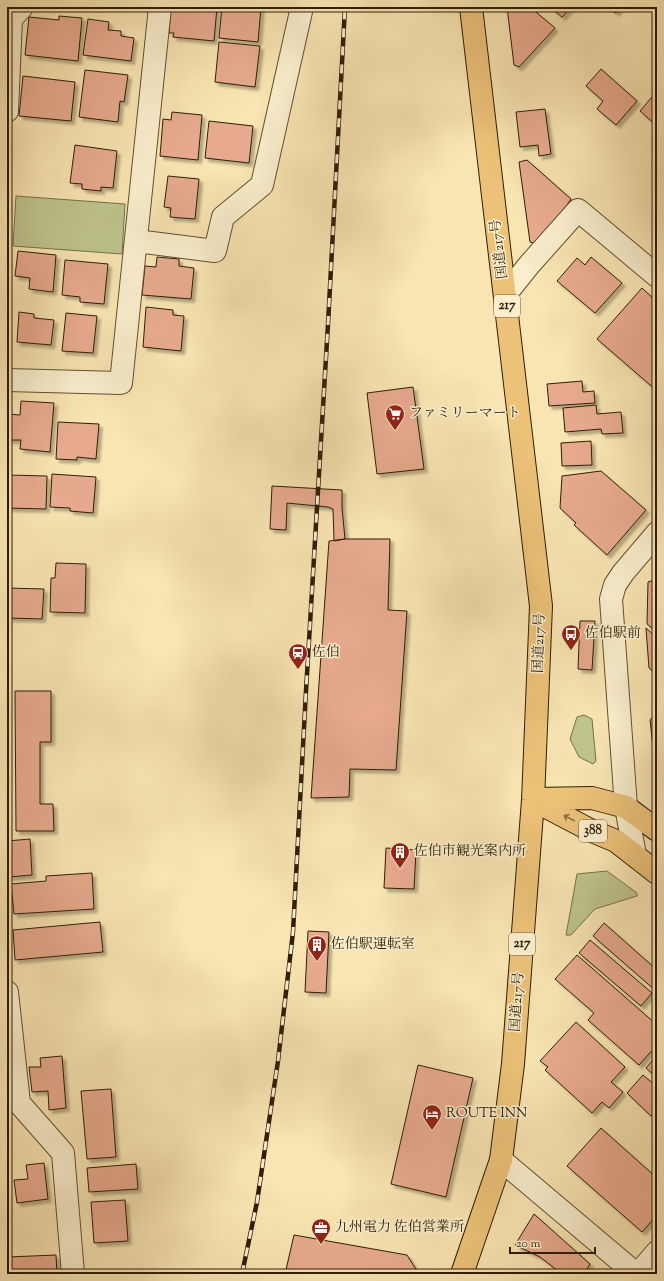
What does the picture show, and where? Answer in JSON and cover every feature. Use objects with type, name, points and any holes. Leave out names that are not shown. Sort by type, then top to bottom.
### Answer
[{"type":"highway","name":"国道217号","points":[[462,1274],[501,1160],[513,1064],[533,800],[542,606],[472,7]]},
{"type":"highway","name":"388","points":[[533,800],[592,798],[626,807],[657,830]]},
{"type":"highway","name":"388","points":[[533,800],[616,841],[657,873]]},
{"type":"street","points":[[7,111],[11,19],[22,7]]},
{"type":"street","points":[[7,380],[121,384],[160,7]]},
{"type":"street","points":[[136,241],[214,251],[222,217],[262,186],[302,7]]},
{"type":"street","points":[[505,295],[528,265],[578,210],[654,266]]},
{"type":"street","points":[[635,855],[626,807],[611,599],[615,585],[623,573],[657,533]]},
{"type":"street","points":[[635,855],[657,830]]},
{"type":"street","points":[[7,992],[19,1103],[63,1152],[73,1274]]},
{"type":"street","points":[[501,1160],[637,1274],[657,1252]]},
{"type":"green space","points":[[16,196],[125,204],[122,254],[13,246]]},
{"type":"green space","points":[[584,715],[592,719],[596,761],[593,764],[579,757],[570,739],[577,717]]},
{"type":"green space","points":[[607,871],[637,893],[637,896],[595,909],[571,935],[566,935],[577,874]]},
{"type":"building","points":[[171,7],[217,7],[214,41],[173,37],[174,33],[169,33]]},
{"type":"building","points":[[222,7],[261,7],[258,42],[219,38]]},
{"type":"building","points":[[507,7],[530,7],[555,28],[519,67],[514,65]]},
{"type":"building","points":[[550,7],[571,7],[562,17]]},
{"type":"building","points":[[608,7],[620,7],[616,13]]},
{"type":"building","points":[[59,16],[82,18],[78,61],[25,55],[29,17],[59,20]]},
{"type":"building","points":[[88,19],[109,22],[108,30],[121,31],[121,36],[134,38],[131,61],[83,55]]},
{"type":"building","points":[[219,42],[260,46],[255,87],[215,82]]},
{"type":"building","points":[[601,69],[637,101],[616,125],[597,109],[603,101],[586,86]]},
{"type":"building","points":[[85,70],[128,75],[124,102],[120,101],[118,122],[79,117]]},
{"type":"building","points":[[23,76],[75,82],[71,121],[19,116]]},
{"type":"building","points":[[657,91],[657,126],[640,111]]},
{"type":"building","points":[[545,109],[551,154],[539,156],[538,145],[520,147],[516,112]]},
{"type":"building","points":[[172,112],[202,115],[198,160],[160,156],[163,119],[171,120]]},
{"type":"building","points":[[209,121],[253,126],[249,163],[205,158]]},
{"type":"building","points":[[75,145],[117,151],[113,188],[101,187],[101,191],[82,189],[82,184],[70,183]]},
{"type":"building","points":[[527,160],[571,199],[540,245],[530,242],[519,162]]},
{"type":"building","points":[[168,176],[199,179],[195,219],[170,217],[171,208],[164,207]]},
{"type":"building","points":[[18,251],[56,255],[53,292],[29,289],[30,278],[15,276]]},
{"type":"building","points":[[157,257],[179,259],[179,266],[194,268],[191,299],[142,295],[145,266],[156,267]]},
{"type":"building","points":[[591,257],[622,283],[595,313],[557,281],[577,258],[585,265]]},
{"type":"building","points":[[65,260],[108,264],[104,304],[80,302],[80,297],[62,295]]},
{"type":"building","points":[[642,288],[657,302],[657,391],[597,339]]},
{"type":"building","points":[[146,307],[173,310],[173,315],[184,316],[181,351],[143,347]]},
{"type":"building","points":[[19,312],[34,314],[34,318],[54,320],[51,345],[17,342]]},
{"type":"building","points":[[66,313],[97,316],[93,353],[62,351]]},
{"type":"building","points":[[582,381],[583,392],[594,391],[595,403],[549,406],[547,384]]},
{"type":"building","name":"ファミリーマート","points":[[413,387],[424,469],[377,474],[367,393]]},
{"type":"building","points":[[21,401],[54,403],[50,452],[20,449],[21,440],[7,440],[8,414],[20,415]]},
{"type":"building","points":[[596,405],[597,414],[621,412],[623,433],[602,434],[601,429],[565,432],[563,408]]},
{"type":"building","points":[[58,422],[99,424],[96,459],[77,457],[77,460],[56,459]]},
{"type":"building","points":[[591,441],[592,465],[562,466],[561,443]]},
{"type":"building","points":[[601,471],[646,510],[607,555],[574,525],[576,523],[560,508],[562,476]]},
{"type":"building","points":[[52,474],[96,477],[93,513],[70,511],[70,508],[50,507]]},
{"type":"building","points":[[7,475],[47,476],[46,509],[7,508]]},
{"type":"building","points":[[272,486],[342,490],[345,539],[334,541],[333,509],[328,507],[287,503],[286,530],[270,529]]},
{"type":"building","points":[[345,539],[390,539],[388,610],[407,611],[396,770],[350,769],[349,797],[311,798],[329,541]]},
{"type":"building","points":[[56,563],[86,564],[85,613],[50,612],[51,578],[55,578]]},
{"type":"building","points":[[657,579],[657,632],[647,624],[648,582]]},
{"type":"building","points":[[7,588],[44,589],[42,619],[7,618]]},
{"type":"building","points":[[580,621],[595,621],[592,670],[578,669]]},
{"type":"building","points":[[646,628],[657,638],[657,676],[649,668]]},
{"type":"building","points":[[15,691],[51,691],[51,742],[40,742],[40,804],[53,804],[54,831],[16,831]]},
{"type":"building","points":[[657,712],[657,750],[653,747],[650,720]]},
{"type":"building","points":[[30,839],[32,875],[9,877],[7,841]]},
{"type":"building","name":"佐伯市観光案内所","points":[[386,848],[416,850],[414,889],[384,888]]},
{"type":"building","points":[[92,873],[94,909],[14,914],[11,884],[46,881],[46,876]]},
{"type":"building","points":[[100,922],[103,952],[15,960],[13,930]]},
{"type":"building","points":[[604,923],[657,970],[657,988],[655,990],[593,936]]},
{"type":"building","name":"佐伯駅運転室","points":[[308,931],[329,932],[326,993],[305,992]]},
{"type":"building","points":[[590,940],[652,993],[641,1006],[579,953]]},
{"type":"building","points":[[577,955],[657,1025],[657,1045],[639,1065],[588,1020],[594,1013],[555,979]]},
{"type":"building","points":[[576,1022],[625,1067],[611,1082],[623,1092],[609,1108],[602,1102],[592,1113],[545,1070],[548,1067],[540,1061]]},
{"type":"building","points":[[657,1055],[657,1078],[646,1068]]},
{"type":"building","points":[[62,1056],[66,1108],[49,1110],[48,1091],[32,1092],[29,1067],[41,1067],[40,1058]]},
{"type":"building","name":"ROUTE INN","points":[[418,1065],[473,1078],[446,1197],[391,1184]]},
{"type":"building","points":[[643,1075],[657,1087],[657,1110],[651,1116],[627,1093]]},
{"type":"building","points":[[111,1089],[116,1157],[87,1159],[81,1091]]},
{"type":"building","points":[[601,1128],[657,1178],[657,1215],[642,1232],[567,1166]]},
{"type":"building","points":[[44,1163],[48,1199],[17,1203],[14,1180],[28,1179],[26,1165]]},
{"type":"building","points":[[136,1164],[138,1189],[89,1192],[87,1168]]},
{"type":"building","points":[[125,1200],[128,1241],[94,1243],[91,1202]]},
{"type":"building","points":[[534,1214],[590,1264],[584,1274],[562,1274],[540,1257],[515,1245]]},
{"type":"building","name":"九州電力 佐伯営業所","points":[[294,1235],[407,1255],[419,1274],[285,1274]]},
{"type":"building","points":[[56,1255],[57,1274],[7,1274],[7,1257]]},
{"type":"railway","points":[[242,1274],[257,1202],[278,1061],[293,932],[345,7]]},
{"type":"place","name":"ファミリーマート","points":[[395,431]]},
{"type":"place","name":"佐伯駅前","points":[[571,651]]},
{"type":"place","name":"佐伯","points":[[298,670]]},
{"type":"place","name":"佐伯市観光案内所","points":[[400,869]]},
{"type":"place","name":"佐伯駅運転室","points":[[317,962]]},
{"type":"place","name":"ROUTE INN","points":[[432,1131]]},
{"type":"place","name":"九州電力 佐伯営業所","points":[[321,1245]]}]
